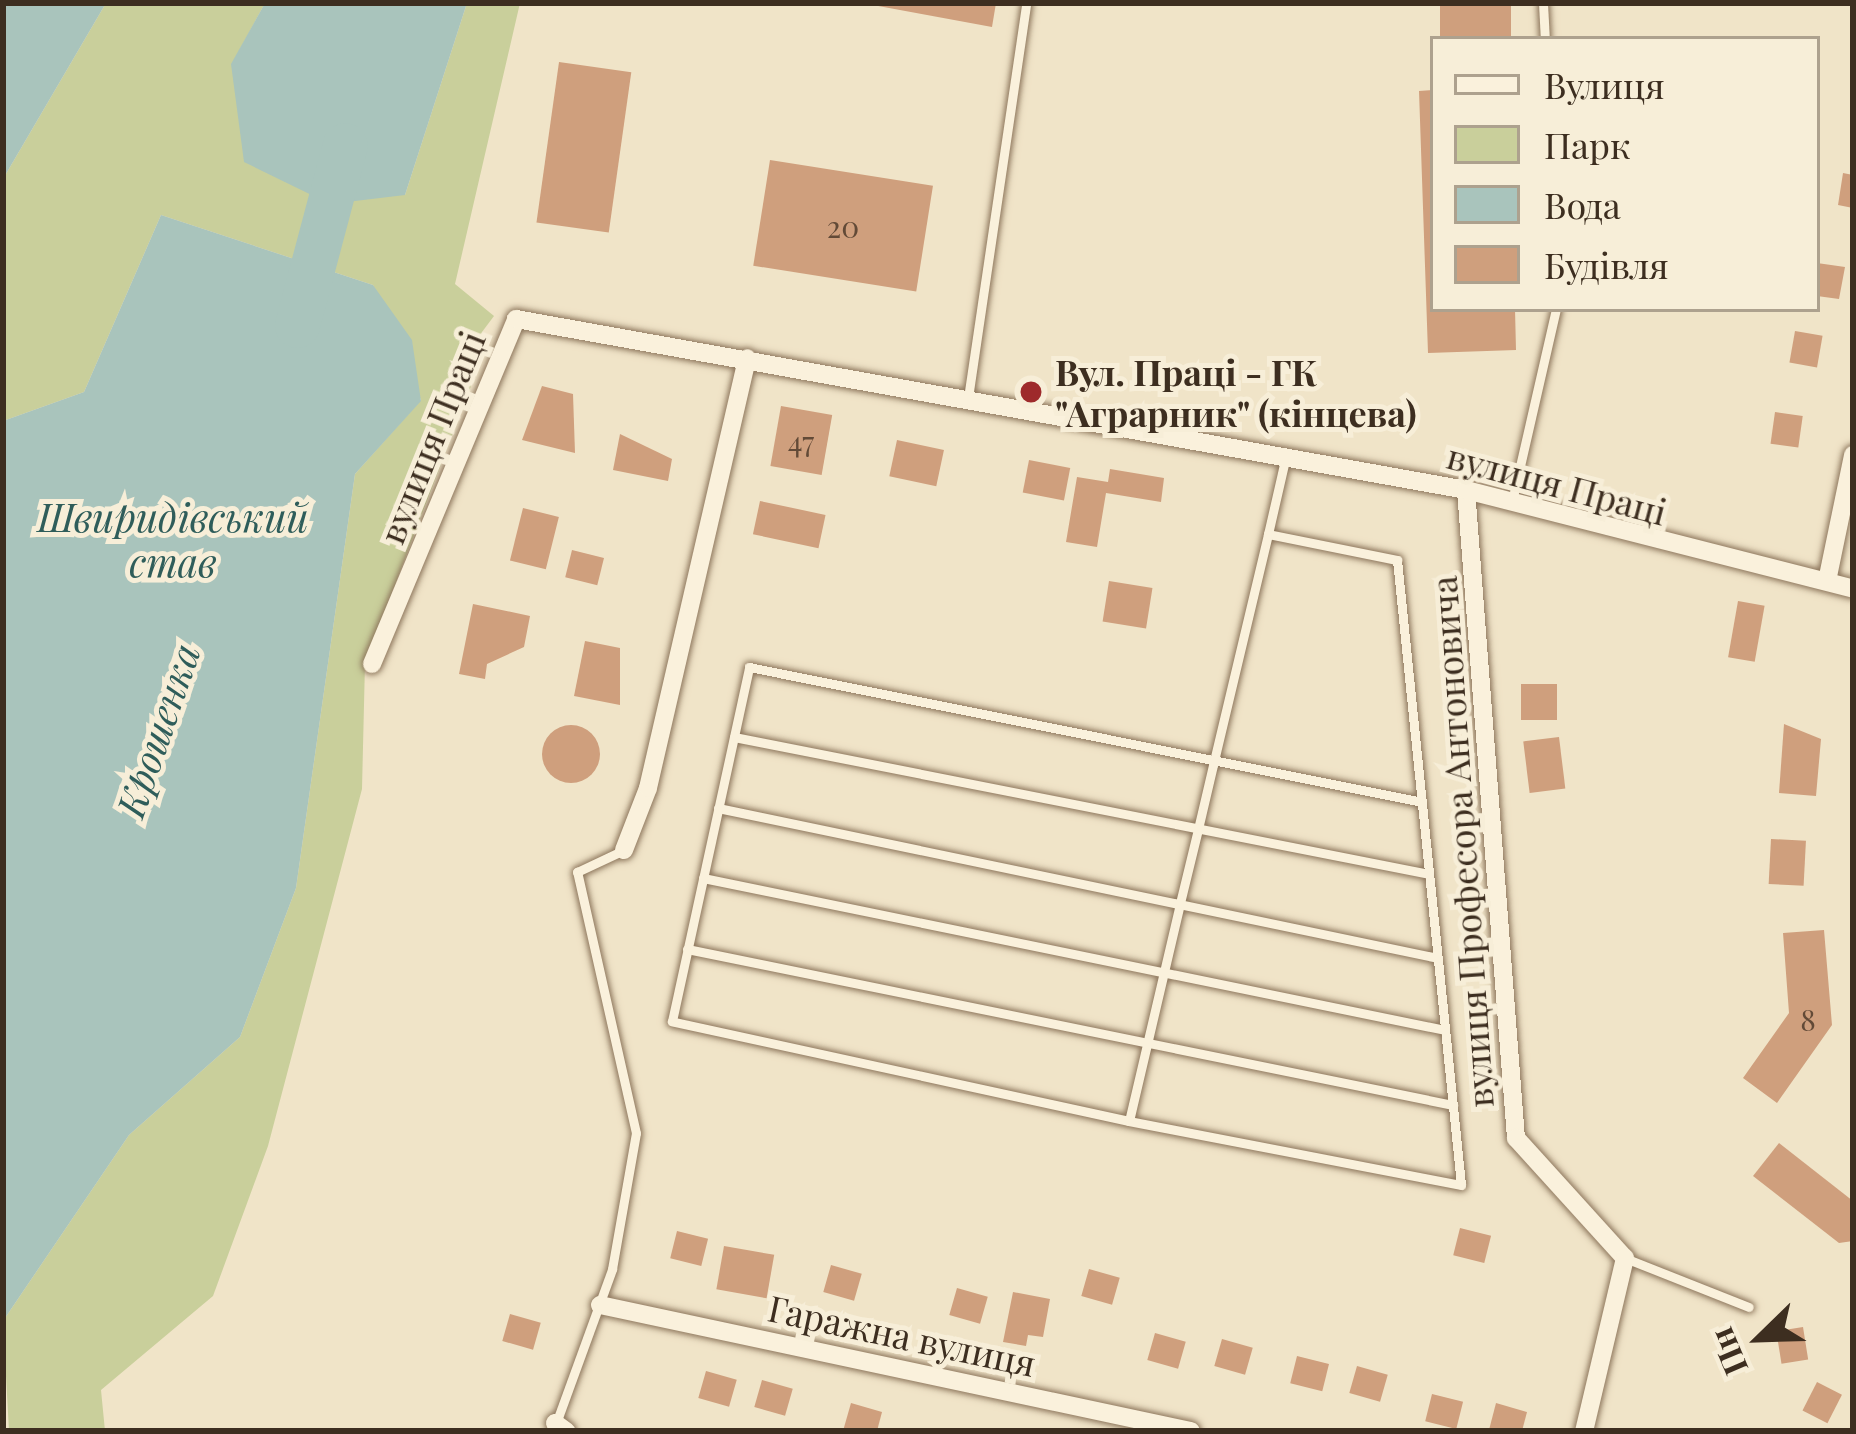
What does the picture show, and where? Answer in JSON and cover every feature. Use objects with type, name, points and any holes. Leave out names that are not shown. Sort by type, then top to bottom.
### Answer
[{"type":"street","name":"вулиця Праці","points":[[372,664],[516,319],[1287,454],[1466,490],[1511,507],[1853,589]]},
{"type":"street","points":[[623,850],[648,788],[747,358]]},
{"type":"street","points":[[1827,581],[1853,455]]},
{"type":"street","name":"вулиця Професора Антоновича","points":[[1466,490],[1516,1138],[1624,1258]]},
{"type":"street","points":[[1584,1431],[1624,1258]]},
{"type":"street","name":"Гаражна вулиця","points":[[600,1305],[1191,1431]]},
{"type":"lane","points":[[968,398],[1026,3]]},
{"type":"lane","points":[[1543,3],[1544,36]]},
{"type":"lane","points":[[1511,507],[1555,312]]},
{"type":"lane","points":[[1129,1121],[1287,454]]},
{"type":"lane","points":[[1268,534],[1397,560],[1422,802],[1429,874],[1438,958],[1461,1185],[1129,1121],[672,1021],[749,667],[1213,765],[1422,802]]},
{"type":"lane","points":[[734,736],[1429,874]]},
{"type":"lane","points":[[718,808],[1438,958]]},
{"type":"lane","points":[[559,1428],[600,1305],[636,1133],[577,872],[623,850]]},
{"type":"lane","points":[[703,878],[1163,976],[1445,1030]]},
{"type":"lane","points":[[687,949],[1453,1105]]},
{"type":"lane","points":[[1624,1258],[1749,1306]]},
{"type":"green space","points":[[106,3],[265,3],[232,64],[405,195],[467,3],[520,3],[455,284],[494,316],[470,348],[471,386],[365,663],[362,789],[268,1146],[213,1296],[101,1390],[105,1431],[9,1431],[3,1321],[129,1135],[240,1037],[296,888],[355,474],[421,400],[373,285],[161,215],[84,392],[3,421],[3,179]]},
{"type":"water","points":[[3,3],[106,3],[3,179]]},
{"type":"water","points":[[265,3],[467,3],[405,195],[330,204],[244,162],[231,64]]},
{"type":"water","name":"Швиридівський став","points":[[161,215],[373,285],[412,340],[421,401],[355,474],[296,888],[240,1037],[129,1135],[3,1321],[3,421],[84,392]]},
{"type":"building","points":[[862,3],[996,3],[992,27]]},
{"type":"building","points":[[1440,3],[1511,3],[1511,36],[1440,36]]},
{"type":"building","points":[[559,62],[631,72],[609,233],[536,222]]},
{"type":"building","points":[[1430,90],[1430,312],[1515,312],[1516,350],[1428,353],[1419,91]]},
{"type":"building","points":[[770,160],[933,186],[916,291],[753,266]]},
{"type":"building","points":[[1843,173],[1853,175],[1853,208],[1838,205]]},
{"type":"building","points":[[1820,263],[1845,267],[1839,299],[1820,296]]},
{"type":"building","points":[[1795,331],[1823,336],[1817,367],[1789,363]]},
{"type":"building","points":[[542,386],[573,394],[575,453],[522,440]]},
{"type":"building","points":[[781,406],[832,415],[822,475],[770,466]]},
{"type":"building","points":[[1775,412],[1803,416],[1798,448],[1771,444]]},
{"type":"building","points":[[620,434],[672,459],[668,481],[613,470]]},
{"type":"building","points":[[897,440],[944,450],[936,486],[889,476]]},
{"type":"building","points":[[1029,460],[1070,468],[1064,500],[1023,492]]},
{"type":"building","points":[[1110,469],[1164,478],[1161,502],[1106,493],[1097,547],[1066,542],[1077,477],[1108,482]]},
{"type":"building","points":[[760,501],[826,515],[818,548],[753,534]]},
{"type":"building","points":[[523,508],[559,517],[546,569],[510,560]]},
{"type":"building","points":[[572,550],[604,558],[597,585],[565,577]]},
{"type":"building","points":[[1109,581],[1152,588],[1146,628],[1103,621]]},
{"type":"building","points":[[1738,601],[1765,606],[1755,662],[1728,657]]},
{"type":"building","points":[[473,604],[530,616],[524,647],[487,664],[485,679],[459,674]]},
{"type":"building","points":[[585,641],[620,648],[620,705],[574,696]]},
{"type":"building","points":[[1521,684],[1557,684],[1557,720],[1521,720]]},
{"type":"building","points":[[1784,724],[1821,739],[1816,796],[1779,793]]},
{"type":"building","points":[[571,725],[592,733],[600,754],[592,775],[571,783],[550,775],[542,754],[550,733]]},
{"type":"building","points":[[1559,737],[1565,789],[1530,793],[1523,741]]},
{"type":"building","points":[[1771,839],[1806,841],[1804,886],[1769,884]]},
{"type":"building","points":[[1824,930],[1832,1025],[1777,1103],[1743,1078],[1789,1013],[1783,933]]},
{"type":"building","points":[[1779,1143],[1853,1201],[1853,1241],[1839,1243],[1753,1176]]},
{"type":"building","points":[[1460,1228],[1491,1236],[1484,1263],[1453,1255]]},
{"type":"building","points":[[677,1231],[708,1239],[701,1266],[670,1258]]},
{"type":"building","points":[[724,1246],[774,1255],[767,1298],[716,1289]]},
{"type":"building","points":[[831,1265],[862,1274],[854,1301],[823,1292]]},
{"type":"building","points":[[1089,1269],[1120,1278],[1112,1305],[1081,1296]]},
{"type":"building","points":[[957,1288],[988,1297],[980,1324],[949,1315]]},
{"type":"building","points":[[1013,1292],[1050,1299],[1043,1337],[1028,1335],[1026,1346],[1003,1342]]},
{"type":"building","points":[[510,1314],[541,1323],[533,1350],[502,1341]]},
{"type":"building","points":[[1803,1327],[1808,1360],[1781,1364],[1776,1331]]},
{"type":"building","points":[[1155,1333],[1186,1342],[1178,1369],[1147,1360]]},
{"type":"building","points":[[1222,1339],[1253,1348],[1245,1375],[1214,1366]]},
{"type":"building","points":[[1297,1356],[1329,1364],[1322,1391],[1290,1383]]},
{"type":"building","points":[[1357,1366],[1388,1375],[1380,1402],[1349,1393]]},
{"type":"building","points":[[706,1371],[737,1380],[729,1407],[698,1398]]},
{"type":"building","points":[[762,1380],[793,1389],[785,1416],[754,1407]]},
{"type":"building","points":[[1817,1382],[1842,1395],[1827,1423],[1802,1411]]},
{"type":"building","points":[[1432,1394],[1463,1402],[1456,1429],[1425,1421]]},
{"type":"building","points":[[851,1403],[882,1412],[877,1431],[843,1431]]},
{"type":"building","points":[[1496,1403],[1527,1412],[1522,1431],[1489,1430]]},
{"type":"waterway","name":"Крошенка","points":[[297,325],[345,145]]},
{"type":"place","name":"Вул. Праці - ГК \"Аграрник\" (кінцева)","points":[[1031,392]]}]
